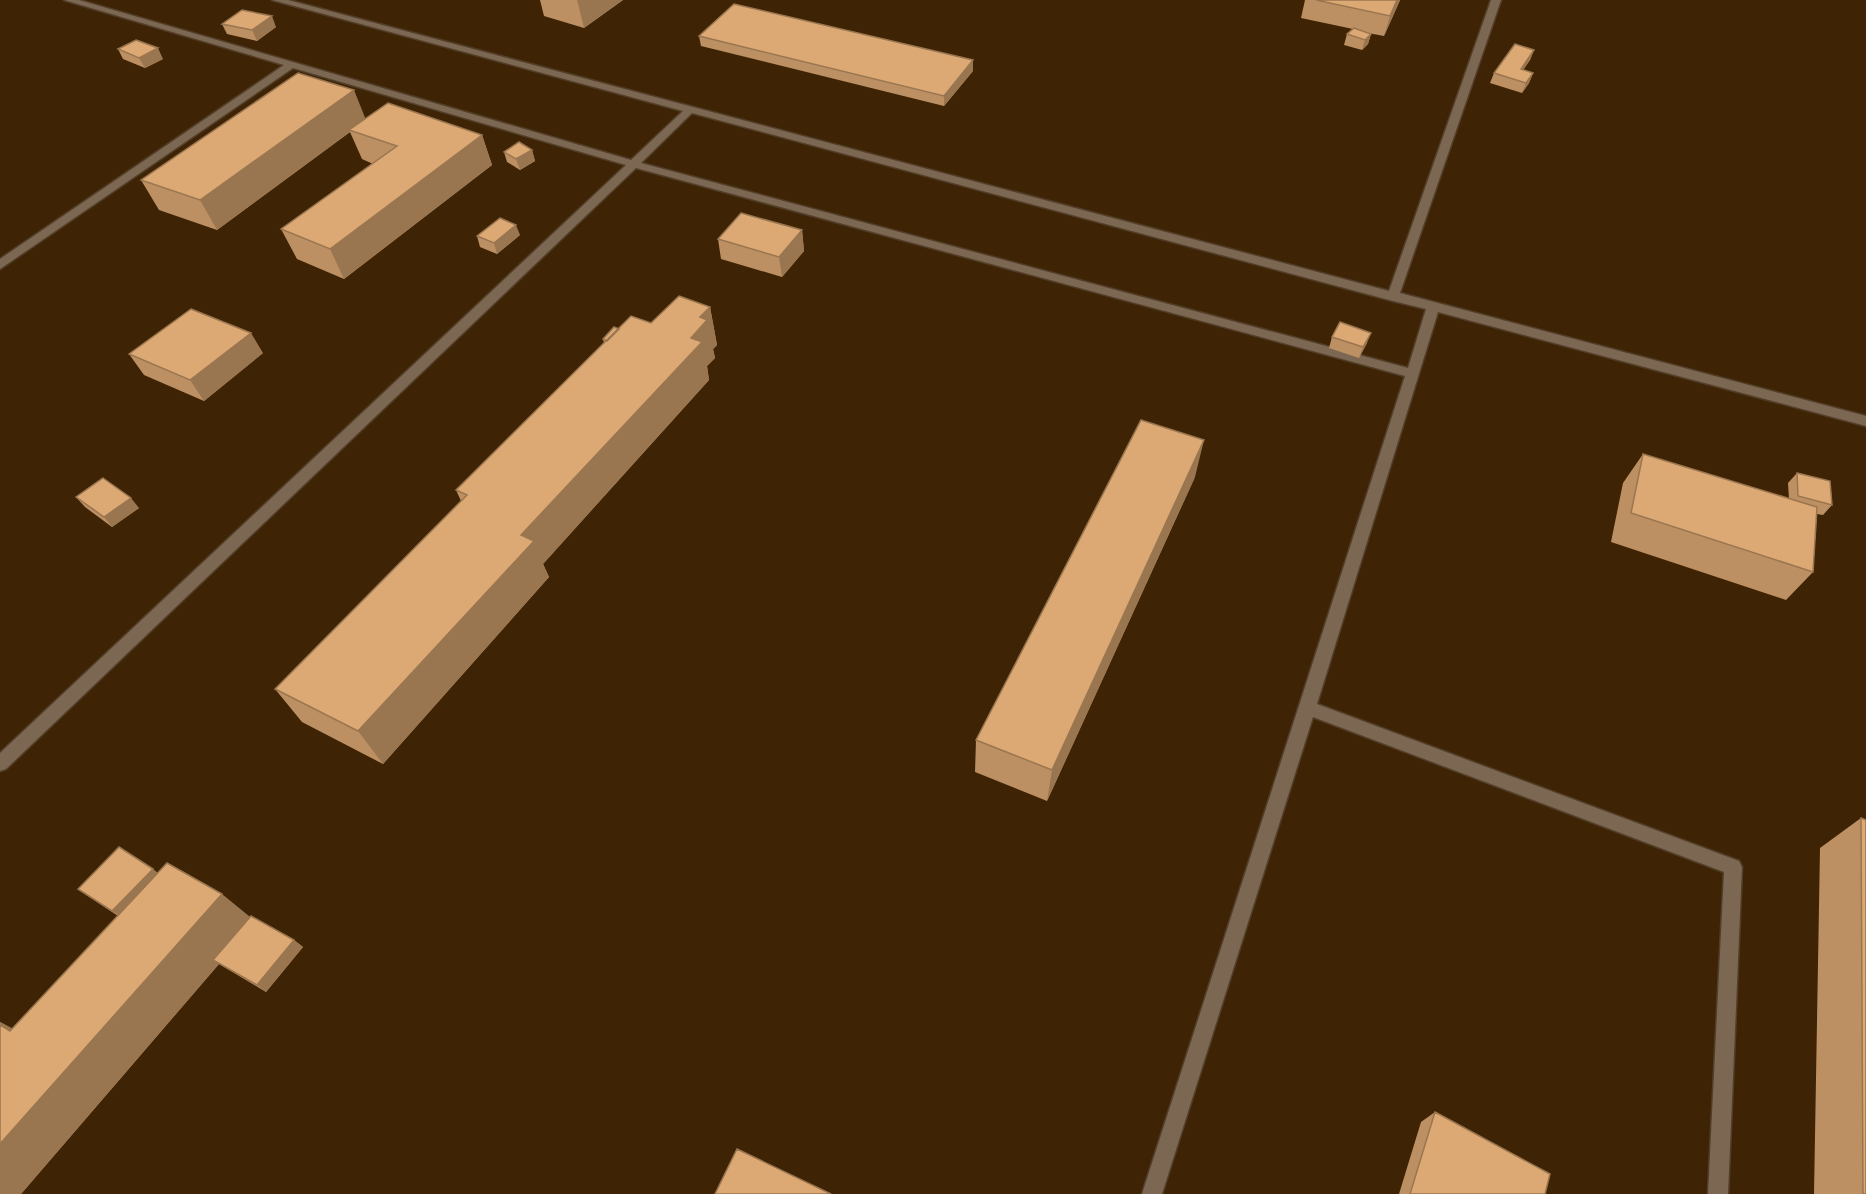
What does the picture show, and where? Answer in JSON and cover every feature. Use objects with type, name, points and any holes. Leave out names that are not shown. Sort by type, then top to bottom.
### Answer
[{"type":"lane","points":[[69,0],[634,164],[1413,374]]},
{"type":"lane","points":[[277,0],[1866,421]]},
{"type":"lane","points":[[1393,297],[1496,0]]},
{"type":"lane","points":[[0,265],[291,64]]},
{"type":"lane","points":[[0,764],[690,110]]},
{"type":"lane","points":[[1152,1194],[1308,708],[1432,307]]},
{"type":"lane","points":[[1308,708],[1733,867],[1718,1194]]},
{"type":"shaded area","points":[[0,0],[1866,0],[1866,1194],[0,1194]]},
{"type":"building","points":[[1316,0],[1397,0],[1390,16]]},
{"type":"building","points":[[734,4],[973,60],[944,96],[699,36]]},
{"type":"building","points":[[242,10],[272,16],[252,30],[222,24]]},
{"type":"building","points":[[1354,28],[1371,34],[1365,40],[1347,34]]},
{"type":"building","points":[[136,40],[158,48],[139,58],[118,49]]},
{"type":"building","points":[[1515,44],[1534,50],[1521,69],[1533,73],[1526,83],[1494,73]]},
{"type":"building","points":[[298,73],[354,90],[200,200],[141,180]]},
{"type":"building","points":[[388,103],[482,135],[330,249],[281,229],[397,146],[349,130]]},
{"type":"building","points":[[519,142],[532,150],[516,159],[504,152]]},
{"type":"building","points":[[741,213],[802,230],[779,257],[718,239]]},
{"type":"building","points":[[500,218],[516,225],[494,243],[477,236]]},
{"type":"building","points":[[679,296],[710,307],[700,317],[707,320],[691,338],[702,342],[521,535],[534,541],[358,731],[275,689],[467,495],[456,490],[631,316],[651,323]]},
{"type":"building","points":[[191,309],[251,333],[190,380],[129,354]]},
{"type":"building","points":[[1340,322],[1371,333],[1363,347],[1332,337]]},
{"type":"building","points":[[614,327],[619,329],[607,341],[603,339]]},
{"type":"building","points":[[1141,420],[1204,440],[1052,770],[976,740]]},
{"type":"building","points":[[1643,454],[1817,507],[1813,572],[1631,513]]},
{"type":"building","points":[[1797,473],[1830,481],[1832,505],[1798,496]]},
{"type":"building","points":[[103,478],[131,498],[104,517],[76,497]]},
{"type":"building","points":[[1861,818],[1866,820],[1866,1194],[1863,1194]]},
{"type":"building","points":[[119,847],[153,869],[112,911],[78,889]]},
{"type":"building","points":[[167,863],[222,894],[0,1144],[0,1025],[10,1031]]},
{"type":"building","points":[[251,916],[294,940],[257,985],[213,960]]},
{"type":"building","points":[[1435,1112],[1550,1174],[1545,1194],[1410,1194]]},
{"type":"building","points":[[737,1149],[831,1194],[715,1194]]}]
